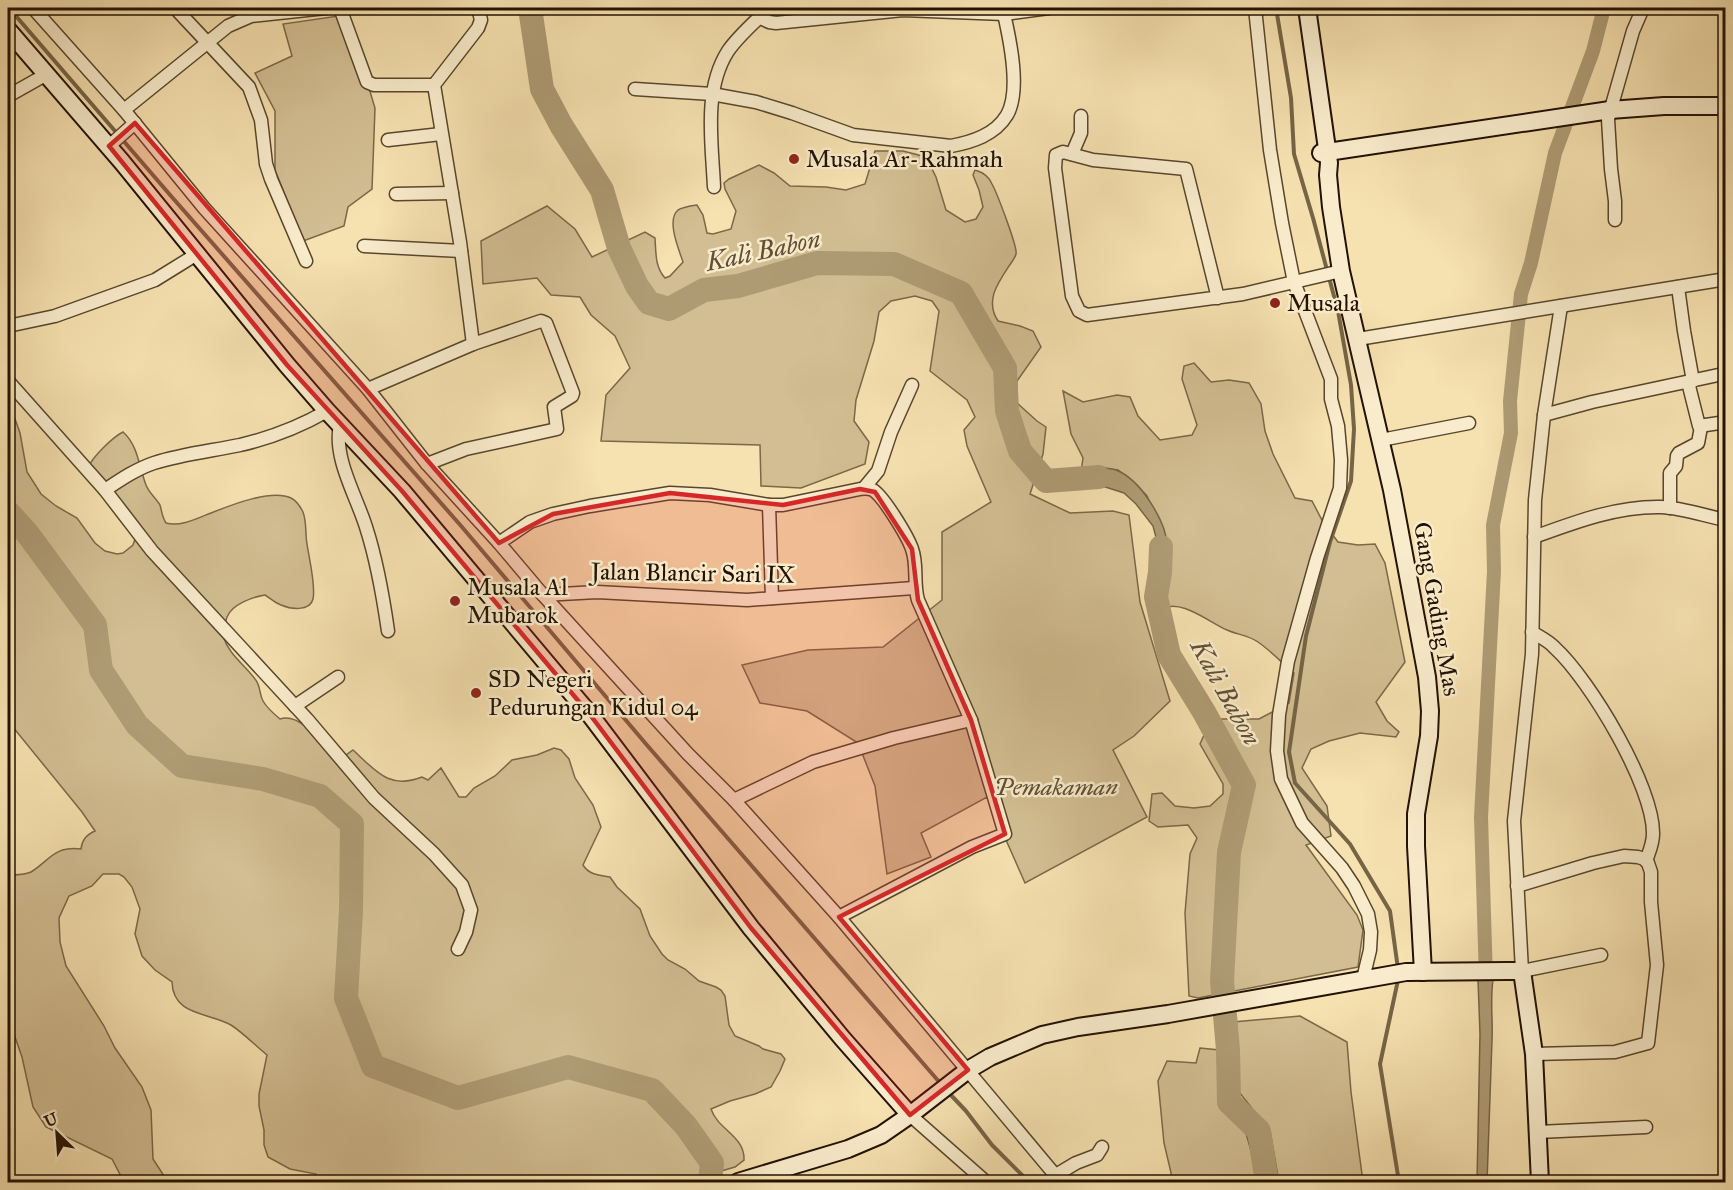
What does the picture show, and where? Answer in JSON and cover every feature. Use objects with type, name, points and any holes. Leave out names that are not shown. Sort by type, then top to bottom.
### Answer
[{"type":"main road","points":[[1298,8],[1326,161]]},
{"type":"main road","points":[[1307,8],[1326,161]]},
{"type":"main road","points":[[8,30],[111,143],[122,162],[287,364],[327,411],[402,491],[591,716],[751,928],[842,1038],[916,1111]]},
{"type":"main road","points":[[1326,161],[1510,128],[1664,106],[1725,106]]},
{"type":"main road","points":[[1609,115],[1725,117]]},
{"type":"main road","name":"Gang Gading Mas","points":[[1326,161],[1334,273],[1358,339],[1394,501],[1427,677],[1429,736],[1416,814],[1422,972]]},
{"type":"main road","points":[[738,1182],[848,1149],[881,1135],[916,1111],[963,1073],[990,1057],[1042,1035],[1370,978],[1422,972],[1514,971],[1534,1054],[1540,1182]]},
{"type":"street","points":[[33,8],[124,110],[204,208],[368,389],[427,464],[543,595],[688,754],[734,800],[839,917],[963,1073],[1059,1179],[1076,1163],[1097,1155],[1102,1147]]},
{"type":"street","points":[[175,8],[249,87],[261,120],[266,164],[306,261]]},
{"type":"street","points":[[124,110],[228,26],[251,16],[274,10],[326,8]]},
{"type":"street","points":[[340,8],[367,82],[374,85],[434,85]]},
{"type":"street","points":[[473,344],[461,251],[434,85],[478,28],[481,20],[478,8]]},
{"type":"street","points":[[714,187],[712,94],[719,69],[728,50],[769,8]]},
{"type":"street","points":[[759,17],[776,23],[903,10],[1005,14],[1049,8]]},
{"type":"street","points":[[1255,8],[1270,150],[1297,281],[1331,379],[1331,399],[1338,426],[1341,460],[1340,488],[1317,558],[1288,661],[1276,751],[1281,779],[1302,824],[1342,868],[1368,914],[1371,932],[1370,978]]},
{"type":"street","points":[[1614,220],[1615,194],[1611,169],[1609,115],[1633,31],[1643,8]]},
{"type":"street","points":[[635,89],[712,94],[765,105],[853,135],[951,146],[966,144],[992,131],[1008,114],[1014,74],[1005,14]]},
{"type":"street","points":[[8,96],[47,74]]},
{"type":"street","points":[[1072,154],[1081,133],[1081,116]]},
{"type":"street","points":[[111,143],[135,123]]},
{"type":"street","points":[[388,140],[441,134]]},
{"type":"street","points":[[1218,298],[1186,169],[1093,160],[1063,152],[1057,153],[1054,162],[1070,289],[1079,310],[1087,315],[1218,298],[1243,294],[1334,273]]},
{"type":"street","points":[[396,194],[452,193]]},
{"type":"street","points":[[364,246],[461,251]]},
{"type":"street","points":[[8,326],[55,315],[155,280],[197,254]]},
{"type":"street","points":[[1358,339],[1725,279]]},
{"type":"street","points":[[1670,508],[1670,473],[1676,466],[1679,453],[1698,443],[1701,427],[1698,425],[1678,287]]},
{"type":"street","points":[[1561,306],[1551,361],[1535,500],[1532,632],[1526,719],[1514,821],[1517,886],[1514,971],[1601,955]]},
{"type":"street","points":[[368,389],[473,344],[541,321],[545,322],[573,393],[572,396],[554,407],[557,429],[466,449],[427,464]]},
{"type":"street","points":[[1544,415],[1592,402],[1723,374]]},
{"type":"street","points":[[8,381],[105,490],[152,551],[295,706],[374,798],[434,854],[462,885],[471,910],[466,932],[458,949]]},
{"type":"street","points":[[864,489],[878,471],[891,432],[912,385]]},
{"type":"street","points":[[105,490],[129,474],[153,464],[201,451],[241,445],[261,439],[327,411]]},
{"type":"street","points":[[1701,427],[1725,422]]},
{"type":"street","points":[[1381,440],[1469,423]]},
{"type":"street","points":[[340,425],[338,441],[340,455],[366,527],[382,586],[388,631]]},
{"type":"street","points":[[499,543],[531,522],[553,514],[670,493],[710,495],[769,505],[794,504],[864,489],[872,489],[879,496],[912,549],[914,588],[928,625],[971,720],[1005,834],[972,847],[839,917]]},
{"type":"street","points":[[769,505],[772,598]]},
{"type":"street","points":[[1534,537],[1589,516],[1641,508],[1670,508],[1725,520]]},
{"type":"street","name":"Jalan Blancir Sari IX","points":[[543,595],[597,592],[747,600],[914,588]]},
{"type":"street","points":[[1532,632],[1551,643],[1568,662],[1606,714],[1631,762],[1645,796],[1653,833],[1652,845],[1646,861]]},
{"type":"street","points":[[295,706],[338,677]]},
{"type":"street","points":[[734,800],[813,762],[894,738],[971,720]]},
{"type":"street","points":[[1517,886],[1624,856],[1638,857],[1646,861],[1651,872],[1651,902],[1657,964],[1647,1043],[1615,1052],[1534,1054]]},
{"type":"street","points":[[916,1111],[986,1182]]},
{"type":"street","points":[[1538,1132],[1646,1127]]},
{"type":"highlighted area","points":[[135,123],[499,543],[553,514],[670,493],[783,505],[860,489],[875,492],[912,549],[918,600],[971,720],[1005,834],[839,917],[968,1070],[910,1115],[751,928],[591,716],[402,491],[287,365],[109,146]]},
{"type":"green space","points":[[338,16],[362,65],[375,108],[372,189],[348,207],[344,226],[303,241],[275,170],[275,111],[255,73],[292,56],[283,24]]},
{"type":"green space","name":"Pemakaman","points":[[875,151],[903,151],[926,157],[936,177],[946,210],[965,222],[976,219],[983,207],[973,175],[975,170],[991,181],[1016,250],[1014,259],[1000,279],[994,293],[994,314],[998,321],[1033,331],[1041,347],[1017,381],[1016,402],[1046,427],[1043,454],[1030,494],[1070,513],[1113,511],[1129,515],[1140,602],[1170,701],[1134,736],[1113,750],[1147,817],[1025,883],[987,797],[921,833],[931,857],[887,874],[875,786],[858,743],[807,711],[760,703],[742,665],[808,650],[883,647],[942,600],[942,532],[991,502],[967,446],[964,430],[975,417],[967,400],[930,371],[939,311],[932,301],[915,296],[891,301],[879,312],[874,341],[856,400],[854,421],[869,442],[865,464],[801,488],[761,486],[760,445],[601,441],[606,395],[630,368],[615,336],[591,315],[580,297],[551,295],[537,278],[483,284],[481,241],[547,206],[575,229],[592,257],[645,232],[655,238],[658,264],[665,278],[670,276],[683,262],[673,228],[673,221],[678,210],[697,205],[703,215],[707,233],[713,234],[731,229],[736,211],[725,189],[724,183],[729,179],[759,165],[790,186],[846,190],[865,184]]},
{"type":"green space","points":[[1194,363],[1211,382],[1229,380],[1249,383],[1261,404],[1265,431],[1273,454],[1295,498],[1312,501],[1323,522],[1338,542],[1358,545],[1375,544],[1385,563],[1405,662],[1376,702],[1387,721],[1399,732],[1396,737],[1360,733],[1329,741],[1311,749],[1302,768],[1327,806],[1331,836],[1306,845],[1357,915],[1363,930],[1358,967],[1198,998],[1189,996],[1185,913],[1190,854],[1197,838],[1188,825],[1158,827],[1149,821],[1152,794],[1162,793],[1175,806],[1194,808],[1210,806],[1223,794],[1223,784],[1200,744],[1205,733],[1220,719],[1259,719],[1289,703],[1294,673],[1267,649],[1247,636],[1227,630],[1186,609],[1170,606],[1162,609],[1159,598],[1167,543],[1147,496],[1118,470],[1103,468],[1081,472],[1083,458],[1071,434],[1063,391],[1083,402],[1117,395],[1130,397],[1138,416],[1160,440],[1192,435],[1197,425],[1182,379],[1184,366]]},
{"type":"green space","points":[[8,392],[9,402],[20,433],[27,472],[41,494],[77,518],[95,543],[105,551],[123,553],[133,545],[135,539],[88,468],[103,448],[123,432],[132,443],[146,485],[160,505],[166,523],[178,524],[240,502],[273,495],[291,498],[297,502],[305,520],[314,587],[311,603],[304,608],[294,608],[279,604],[265,595],[249,599],[230,612],[226,619],[223,636],[233,654],[257,682],[265,704],[280,719],[296,720],[304,725],[339,760],[353,750],[376,771],[392,780],[401,781],[422,777],[428,780],[441,768],[459,797],[466,797],[474,788],[495,776],[512,760],[537,755],[554,748],[561,750],[569,759],[575,778],[593,805],[601,827],[583,865],[585,868],[591,873],[610,877],[640,909],[650,936],[668,960],[685,969],[699,981],[721,990],[725,996],[729,1025],[735,1036],[763,1049],[781,1054],[785,1059],[771,1087],[711,1109],[714,1116],[740,1145],[744,1160],[735,1167],[683,1182],[315,1182],[316,1174],[290,1169],[268,1157],[264,1145],[264,1130],[259,1106],[259,1094],[267,1055],[231,1025],[193,1011],[178,1001],[172,982],[155,970],[142,956],[135,934],[140,909],[132,887],[119,874],[103,874],[92,886],[69,896],[59,918],[60,942],[66,966],[104,1026],[115,1048],[142,1087],[151,1110],[153,1159],[168,1182],[124,1182],[112,1159],[46,1127],[33,1107],[22,1057],[8,1017],[8,875],[29,873],[58,852],[81,849],[85,838],[95,831],[8,721]]},
{"type":"green space","points":[[1300,1016],[1347,1042],[1363,1182],[1279,1182],[1270,1131],[1239,1092],[1233,1022]]},
{"type":"green space","points":[[1200,1048],[1219,1050],[1222,1106],[1243,1123],[1260,1182],[1210,1182],[1208,1177],[1172,1177],[1164,1143],[1158,1081],[1167,1061],[1196,1063]]},
{"type":"shaded area","points":[[1103,468],[1116,470],[1134,482],[1157,513],[1166,535],[1167,545],[1163,578],[1156,579],[1159,555],[1153,526],[1136,504],[1124,493],[1096,484],[1067,483],[1069,478],[1076,473]]},
{"type":"shaded area","points":[[1478,980],[1493,980],[1487,1182],[1477,1182],[1480,1034]]},
{"type":"waterway","points":[[9,8],[462,527],[646,744],[941,1084]]},
{"type":"waterway","name":"Kali Babon","points":[[530,8],[542,89],[561,125],[602,190],[619,248],[637,286],[649,303],[669,309],[704,290],[738,286],[817,263],[894,264],[961,293],[1005,368],[1007,411],[1020,451],[1046,481],[1099,477]]},
{"type":"waterway","points":[[1276,8],[1291,98],[1294,154],[1338,311],[1351,385],[1354,429],[1351,481],[1330,542],[1306,636],[1289,752],[1295,783],[1350,844],[1390,911],[1398,969]]},
{"type":"waterway","points":[[1486,979],[1481,817],[1494,571],[1493,525],[1511,433],[1510,401],[1521,294],[1531,263],[1555,153],[1593,51],[1604,8]]},
{"type":"waterway","points":[[8,512],[27,533],[95,625],[101,670],[137,725],[182,766],[263,779],[320,796],[352,824],[351,911],[346,998],[373,1066],[458,1098],[568,1067],[652,1090],[686,1126],[712,1163],[710,1182]]},
{"type":"waterway","name":"Kali Babon","points":[[1161,547],[1156,597],[1169,655],[1204,712],[1244,785],[1229,852],[1222,981],[1228,1050],[1229,1102],[1259,1131],[1267,1182]]},
{"type":"waterway","points":[[1398,980],[1380,1064],[1399,1182]]},
{"type":"waterway","points":[[948,1092],[992,1145],[1029,1182]]},
{"type":"place","name":"Musala Ar-Rahmah","points":[[794,159]]},
{"type":"place","name":"Musala","points":[[1275,303]]},
{"type":"place","name":"Musala Al Mubarok","points":[[455,601]]},
{"type":"place","name":"SD Negeri Pedurungan Kidul 04","points":[[476,693]]}]
